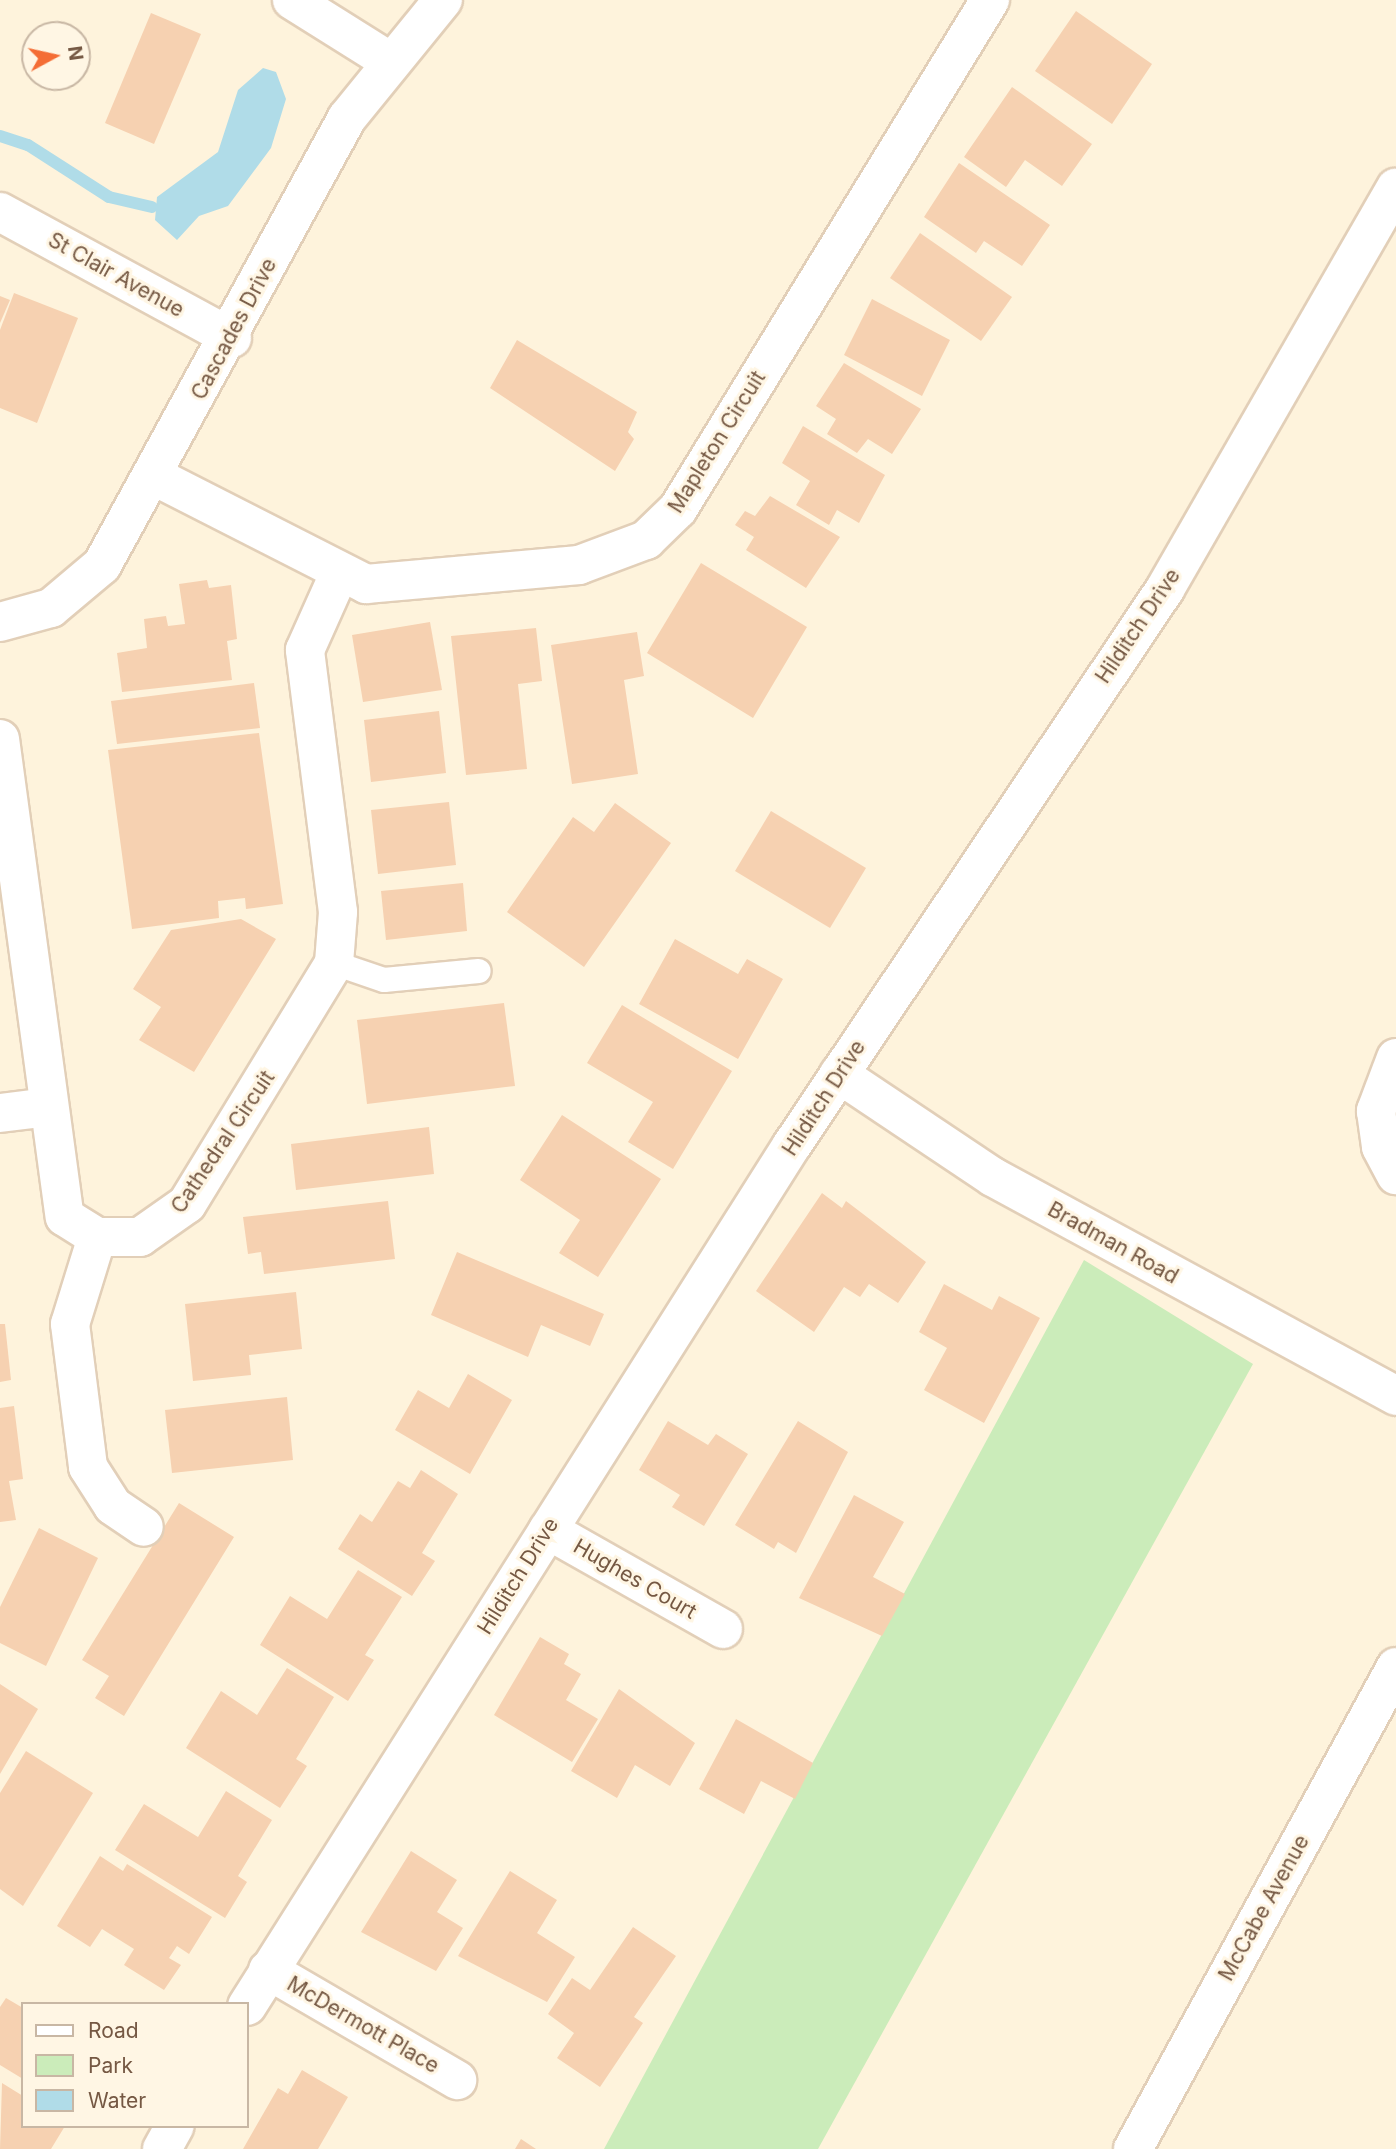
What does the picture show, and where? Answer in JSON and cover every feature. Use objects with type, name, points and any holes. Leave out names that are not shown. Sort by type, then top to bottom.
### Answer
[{"type":"street","points":[[292,0],[391,62]]},
{"type":"street","name":"Cascades Drive","points":[[0,622],[51,608],[87,583],[154,477],[232,338],[347,118],[443,0]]},
{"type":"street","name":"Mapleton Circuit","points":[[154,477],[339,574],[366,584],[397,585],[579,565],[615,557],[662,527],[990,0]]},
{"type":"street","name":"Hilditch Drive","points":[[248,2004],[839,1074],[1165,589],[1396,188]]},
{"type":"street","name":"St Clair Avenue","points":[[0,212],[232,338]]},
{"type":"street","name":"Cathedral Circuit","points":[[97,1237],[141,1237],[187,1203],[334,963],[338,912],[305,650],[339,574]]},
{"type":"street","points":[[0,740],[65,1217],[97,1237],[70,1324],[88,1467],[113,1506],[144,1527]]},
{"type":"street","points":[[1396,1058],[1376,1111],[1381,1147],[1396,1175]]},
{"type":"street","name":"Bradman Road","points":[[839,1074],[993,1177],[1396,1396]]},
{"type":"street","points":[[0,1112],[48,1107]]},
{"type":"street","name":"Hughes Court","points":[[548,1530],[723,1629]]},
{"type":"street","name":"McCabe Avenue","points":[[1133,2149],[1396,1667]]},
{"type":"street","name":"McDermott Place","points":[[268,1970],[457,2080]]},
{"type":"street","points":[[162,2149],[174,2128]]},
{"type":"lane","points":[[334,963],[384,980],[478,971]]},
{"type":"green space","points":[[1084,1260],[1253,1364],[818,2149],[604,2149]]},
{"type":"water","points":[[263,68],[276,72],[286,99],[271,148],[228,206],[199,216],[177,240],[155,220],[157,197],[218,152],[238,90]]},
{"type":"building","points":[[1076,11],[1152,64],[1112,124],[1035,71]]},
{"type":"building","points":[[151,13],[201,34],[154,144],[105,123]]},
{"type":"building","points":[[1012,87],[1092,144],[1062,186],[1025,160],[1006,187],[964,157]]},
{"type":"building","points":[[959,163],[1050,225],[1022,266],[984,241],[976,253],[924,217]]},
{"type":"building","points":[[920,233],[1012,297],[981,341],[890,278]]},
{"type":"building","points":[[14,293],[78,318],[37,423],[0,408],[0,330]]},
{"type":"building","points":[[0,296],[10,300],[0,323]]},
{"type":"building","points":[[872,299],[950,340],[922,396],[844,355]]},
{"type":"building","points":[[517,340],[637,412],[628,432],[634,439],[615,471],[490,388]]},
{"type":"building","points":[[844,363],[921,409],[892,454],[868,439],[857,453],[827,434],[836,419],[816,406]]},
{"type":"building","points":[[803,426],[885,475],[859,523],[837,510],[829,525],[796,505],[810,481],[782,463]]},
{"type":"building","points":[[770,496],[840,537],[806,588],[746,550],[754,537],[735,525],[745,511],[755,516]]},
{"type":"building","points":[[701,563],[807,627],[753,718],[647,653]]},
{"type":"building","points":[[207,580],[209,588],[231,585],[237,639],[227,641],[232,680],[122,692],[117,653],[147,648],[144,619],[166,616],[168,626],[185,624],[179,584]]},
{"type":"building","points":[[430,622],[442,690],[363,702],[352,635]]},
{"type":"building","points":[[536,628],[542,681],[518,684],[527,769],[466,775],[451,636]]},
{"type":"building","points":[[637,632],[644,676],[624,680],[638,774],[572,784],[551,645]]},
{"type":"building","points":[[254,683],[260,728],[117,744],[111,701]]},
{"type":"building","points":[[439,711],[446,773],[371,782],[364,720]]},
{"type":"building","points":[[259,733],[283,904],[246,909],[245,898],[218,901],[219,918],[132,929],[108,750]]},
{"type":"building","points":[[449,802],[456,865],[378,874],[371,810]]},
{"type":"building","points":[[615,803],[671,843],[584,967],[507,912],[573,817],[594,832]]},
{"type":"building","points":[[771,811],[866,868],[830,928],[735,871]]},
{"type":"building","points":[[463,883],[467,931],[386,940],[381,891]]},
{"type":"building","points":[[241,919],[276,939],[194,1072],[139,1040],[161,1007],[133,989],[171,930]]},
{"type":"building","points":[[675,939],[738,974],[747,959],[783,979],[738,1059],[639,1004]]},
{"type":"building","points":[[504,1003],[515,1086],[367,1104],[357,1020]]},
{"type":"building","points":[[622,1005],[732,1071],[673,1169],[628,1142],[653,1102],[587,1063]]},
{"type":"building","points":[[562,1115],[661,1179],[598,1277],[559,1253],[580,1220],[520,1180]]},
{"type":"building","points":[[429,1127],[434,1174],[296,1190],[291,1144]]},
{"type":"building","points":[[822,1193],[842,1208],[846,1201],[926,1262],[898,1303],[869,1284],[860,1297],[844,1287],[814,1332],[756,1291]]},
{"type":"building","points":[[388,1201],[395,1259],[264,1274],[261,1252],[248,1254],[243,1217]]},
{"type":"building","points":[[457,1252],[604,1314],[590,1346],[541,1325],[528,1357],[431,1315]]},
{"type":"building","points":[[944,1284],[992,1310],[999,1296],[1040,1318],[984,1423],[924,1390],[947,1348],[919,1332]]},
{"type":"building","points":[[296,1292],[302,1349],[249,1355],[251,1375],[193,1381],[185,1304]]},
{"type":"building","points":[[0,1324],[5,1324],[11,1380],[0,1382]]},
{"type":"building","points":[[468,1374],[512,1400],[470,1474],[395,1430],[418,1390],[449,1408]]},
{"type":"building","points":[[287,1397],[293,1460],[172,1473],[165,1410]]},
{"type":"building","points":[[14,1406],[23,1479],[9,1481],[16,1520],[0,1522],[0,1408]]},
{"type":"building","points":[[668,1421],[708,1445],[716,1434],[748,1454],[704,1526],[672,1507],[680,1495],[639,1470]]},
{"type":"building","points":[[798,1421],[848,1452],[796,1553],[778,1542],[774,1549],[735,1525]]},
{"type":"building","points":[[421,1470],[458,1494],[422,1553],[435,1561],[412,1596],[338,1549],[360,1514],[372,1522],[398,1481],[410,1488]]},
{"type":"building","points":[[854,1495],[904,1522],[873,1577],[905,1594],[882,1636],[799,1598]]},
{"type":"building","points":[[179,1503],[234,1537],[124,1716],[95,1698],[109,1676],[82,1660]]},
{"type":"building","points":[[39,1528],[98,1558],[46,1666],[0,1643],[0,1607]]},
{"type":"building","points":[[358,1570],[402,1597],[365,1655],[374,1660],[348,1701],[260,1645],[290,1596],[327,1619]]},
{"type":"building","points":[[540,1637],[569,1654],[564,1664],[581,1674],[566,1700],[598,1719],[572,1762],[494,1715]]},
{"type":"building","points":[[287,1668],[334,1697],[296,1759],[307,1766],[280,1808],[186,1748],[221,1691],[257,1715]]},
{"type":"building","points":[[0,1684],[38,1709],[0,1774]]},
{"type":"building","points":[[619,1689],[695,1743],[670,1786],[635,1765],[617,1798],[571,1771]]},
{"type":"building","points":[[736,1719],[813,1763],[795,1799],[761,1781],[744,1814],[699,1789]]},
{"type":"building","points":[[26,1751],[93,1793],[23,1906],[0,1889],[0,1793]]},
{"type":"building","points":[[226,1791],[272,1820],[238,1876],[247,1882],[225,1918],[115,1850],[144,1804],[198,1837]]},
{"type":"building","points":[[411,1851],[457,1880],[437,1912],[463,1928],[436,1971],[361,1932]]},
{"type":"building","points":[[100,1856],[123,1871],[127,1864],[212,1917],[189,1954],[177,1946],[169,1958],[181,1965],[164,1990],[124,1965],[134,1949],[102,1929],[90,1947],[57,1926]]},
{"type":"building","points":[[510,1871],[557,1900],[537,1933],[575,1957],[547,2002],[458,1956]]},
{"type":"building","points":[[633,1927],[676,1956],[634,2017],[643,2023],[600,2087],[557,2058],[574,2033],[548,2014],[572,1978],[590,1990]]},
{"type":"building","points":[[6,1998],[21,2007],[21,2078],[0,2065],[0,2007]]},
{"type":"building","points":[[302,2070],[348,2097],[318,2149],[243,2149],[278,2088],[288,2094]]},
{"type":"building","points":[[2,2083],[21,2095],[21,2128],[64,2128],[51,2149],[0,2149]]},
{"type":"building","points":[[521,2139],[536,2149],[515,2149]]},
{"type":"waterway","points":[[0,136],[28,145],[109,197],[152,207]]}]
